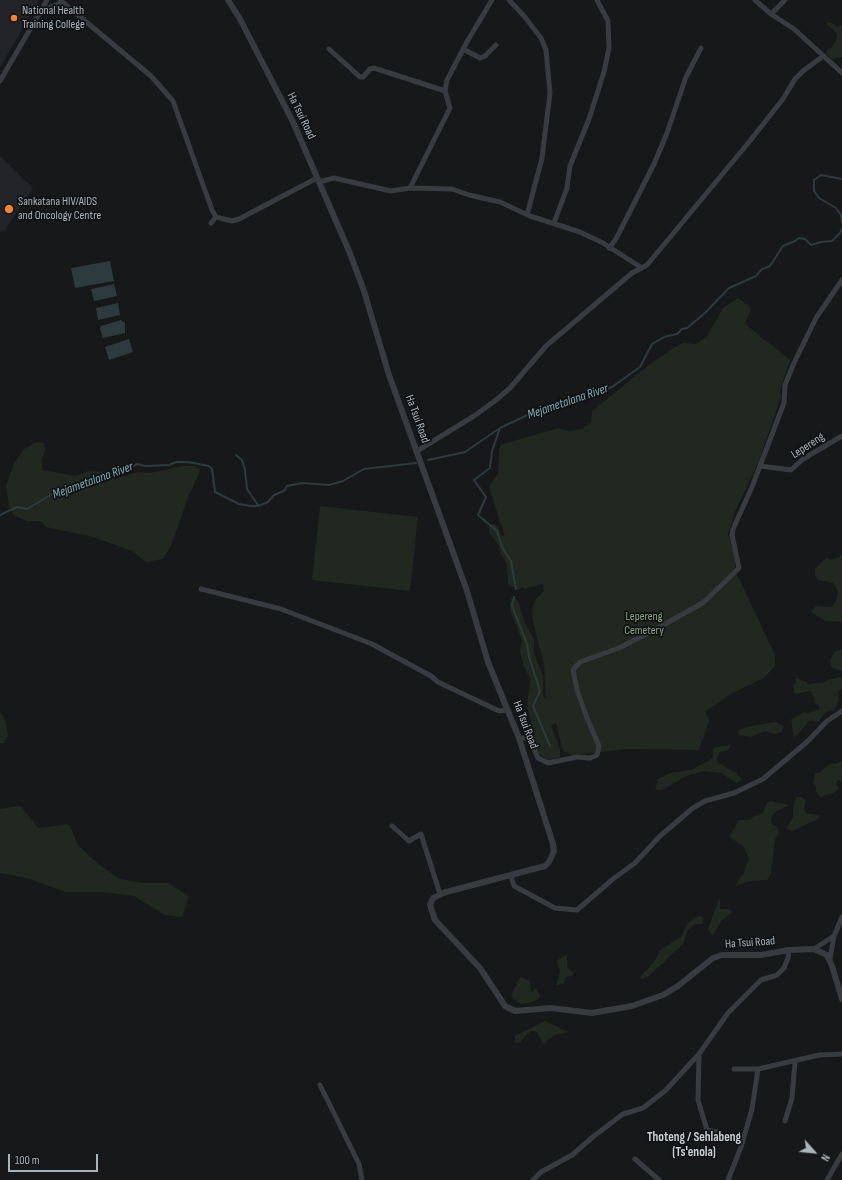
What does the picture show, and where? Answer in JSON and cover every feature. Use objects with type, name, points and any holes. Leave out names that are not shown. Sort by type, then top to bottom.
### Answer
[{"type":"street","points":[[0,81],[47,0]]},
{"type":"street","points":[[60,0],[151,76],[173,101],[212,210],[216,217],[232,222],[318,180],[334,178],[391,191],[410,188],[452,189],[469,195],[500,202],[527,215],[580,232],[603,243],[642,268]]},
{"type":"street","name":"Ha Tsui Road","points":[[228,0],[240,19],[293,122],[350,251],[364,290],[389,375],[467,591],[488,662],[519,738],[553,844],[554,852],[549,862],[545,866],[440,894],[433,898],[430,905],[435,920],[480,968],[505,1006],[515,1011],[550,1008],[592,1013],[632,1006],[663,995],[678,986],[713,958],[722,955],[761,955],[789,950],[814,949]]},
{"type":"street","points":[[410,188],[445,122],[450,108],[445,91],[447,80],[463,49],[492,0]]},
{"type":"street","points":[[509,0],[541,38],[546,50],[550,93],[542,158],[527,215]]},
{"type":"street","points":[[554,223],[567,188],[570,166],[589,119],[604,72],[609,48],[608,21],[597,0]]},
{"type":"street","points":[[755,0],[771,14],[794,29],[822,57],[842,73]]},
{"type":"street","points":[[771,14],[785,0]]},
{"type":"street","points":[[41,12],[58,4],[66,5]]},
{"type":"street","points":[[463,49],[480,58],[486,56],[496,45]]},
{"type":"street","points":[[609,248],[616,239],[654,164],[667,133],[686,77],[701,48]]},
{"type":"street","points":[[329,49],[360,77],[363,77],[370,69],[374,68],[445,91]]},
{"type":"street","points":[[417,451],[474,416],[496,400],[510,388],[546,346],[632,273],[642,268],[659,252],[749,142],[782,99],[795,79],[822,57]]},
{"type":"street","points":[[211,223],[216,217]]},
{"type":"street","points":[[519,738],[529,738],[538,758],[548,763],[573,758],[590,758],[596,755],[599,746],[577,690],[573,670],[580,662],[619,648],[698,607],[729,580],[739,568],[732,529],[752,487],[784,403],[785,385],[794,363],[816,318],[842,280]]},
{"type":"street","name":"Lepereng","points":[[760,466],[791,470],[803,459],[842,436]]},
{"type":"street","points":[[201,589],[281,609],[372,644],[431,676],[438,682],[499,711],[508,710]]},
{"type":"street","points":[[511,876],[514,886],[555,908],[577,910],[613,879],[635,863],[660,836],[693,808],[705,801],[734,793],[763,779],[808,741],[827,721],[842,711]]},
{"type":"street","points":[[392,826],[409,842],[421,834],[440,894]]},
{"type":"street","points":[[842,916],[834,936],[830,959],[842,999]]},
{"type":"street","points":[[814,949],[834,936]]},
{"type":"street","points":[[814,949],[822,952],[830,959]]},
{"type":"street","points":[[532,1180],[541,1172],[572,1155],[623,1114],[643,1108],[666,1090],[699,1054],[728,1013],[762,980],[777,975],[784,968],[789,950]]},
{"type":"street","points":[[699,1054],[698,1100],[707,1130],[718,1132]]},
{"type":"street","points":[[734,1069],[758,1069],[795,1062],[819,1055],[842,1054]]},
{"type":"street","points":[[786,1121],[792,1098],[795,1062]]},
{"type":"street","points":[[728,1180],[741,1147],[752,1109],[758,1069]]},
{"type":"street","points":[[320,1084],[360,1164],[362,1180]]},
{"type":"street","points":[[827,1180],[842,1154]]},
{"type":"street","points":[[635,1159],[656,1176],[656,1179]]},
{"type":"shaded area","name":"National Health Training College","points":[[0,0],[39,0],[0,68]]},
{"type":"shaded area","name":"Sankatana HIV/AIDS and Oncology Centre","points":[[0,156],[33,188],[5,230],[0,232]]},
{"type":"shaded area","points":[[110,261],[114,281],[75,288],[71,268]]},
{"type":"shaded area","points":[[114,284],[117,296],[94,301],[91,289]]},
{"type":"shaded area","points":[[118,303],[120,315],[98,320],[96,308]]},
{"type":"shaded area","points":[[121,320],[125,323],[125,333],[103,338],[100,329],[101,326]]},
{"type":"shaded area","points":[[129,339],[133,352],[109,360],[105,347]]},
{"type":"green space","points":[[827,22],[838,27],[842,25],[842,57],[831,59],[827,55],[826,51],[832,47],[837,38],[836,32],[827,25]]},
{"type":"green space","name":"Lepereng Cemetery","points":[[738,298],[751,308],[745,324],[790,360],[780,390],[781,397],[758,463],[734,514],[728,534],[735,554],[735,570],[775,655],[775,666],[764,678],[731,694],[706,711],[709,721],[699,750],[628,749],[575,755],[563,751],[556,723],[551,725],[560,749],[560,757],[550,760],[544,758],[538,753],[534,742],[534,732],[527,707],[530,679],[524,666],[520,651],[522,640],[511,612],[510,604],[511,599],[516,599],[519,603],[524,621],[534,639],[534,653],[543,676],[543,696],[546,699],[544,665],[533,621],[532,609],[536,599],[544,591],[543,584],[524,589],[522,587],[519,590],[508,584],[507,564],[500,553],[499,546],[489,532],[489,527],[493,524],[498,527],[501,535],[505,537],[489,487],[498,473],[500,445],[558,428],[569,431],[582,429],[591,422],[592,411],[649,365],[683,343],[696,344],[707,336],[723,308]]},
{"type":"green space","points":[[37,442],[43,443],[46,448],[41,461],[43,470],[76,476],[88,471],[110,472],[114,479],[137,472],[150,473],[183,466],[195,466],[200,469],[171,546],[163,559],[146,562],[132,551],[93,537],[46,527],[41,521],[27,521],[13,515],[9,505],[6,486],[14,463],[24,449]]},
{"type":"green space","points":[[320,506],[418,517],[410,591],[312,580]]},
{"type":"green space","points":[[842,555],[842,622],[825,621],[811,612],[816,606],[831,607],[836,602],[838,594],[833,583],[818,580],[815,575],[815,569],[826,558],[831,560]]},
{"type":"green space","points":[[842,649],[841,671],[831,667],[830,661],[834,652]]},
{"type":"green space","points":[[842,677],[842,689],[838,691],[839,700],[834,710],[826,712],[818,722],[810,720],[794,738],[791,719],[803,712],[808,713],[819,709],[819,705],[814,703],[815,700],[811,691],[795,694],[793,685],[796,683],[796,678],[807,682],[807,685],[822,683],[830,679]]},
{"type":"green space","points":[[0,712],[6,722],[8,735],[4,743],[0,743]]},
{"type":"green space","points":[[775,722],[784,726],[781,732],[775,734],[766,731],[750,737],[740,735],[738,732],[741,729],[751,726]]},
{"type":"green space","points":[[731,745],[728,750],[720,752],[716,760],[736,773],[742,779],[737,783],[721,773],[703,771],[684,777],[663,790],[655,790],[658,779],[670,773],[691,770],[713,758],[713,749],[716,747]]},
{"type":"green space","points":[[842,761],[842,781],[838,780],[836,784],[839,789],[833,793],[820,797],[816,791],[816,786],[813,783],[815,773],[819,773],[831,763],[836,764]]},
{"type":"green space","points":[[796,797],[802,797],[806,801],[804,808],[806,813],[820,815],[818,819],[792,831],[786,829],[793,817],[793,807]]},
{"type":"green space","points":[[770,801],[789,805],[774,813],[771,818],[772,824],[778,828],[779,832],[775,840],[771,874],[767,880],[750,881],[736,886],[739,878],[743,875],[749,858],[743,846],[731,838],[730,835],[739,820],[749,820],[763,813],[767,803]]},
{"type":"green space","points":[[21,806],[38,828],[69,824],[78,845],[98,864],[120,879],[143,883],[169,883],[189,897],[182,917],[165,915],[134,896],[101,892],[65,892],[27,878],[0,873],[0,809]]},
{"type":"green space","points":[[720,897],[720,909],[728,909],[732,912],[722,920],[713,936],[708,930]]},
{"type":"green space","points":[[698,916],[702,916],[704,918],[702,924],[695,924],[688,930],[683,944],[649,976],[641,979],[641,976],[654,962],[660,950],[681,937],[687,924]]},
{"type":"green space","points":[[564,955],[567,956],[567,967],[573,972],[572,976],[566,977],[564,983],[556,986],[560,971],[557,961]]},
{"type":"green space","points":[[520,977],[530,981],[532,992],[536,988],[540,996],[538,999],[530,1003],[521,1004],[512,998],[512,994]]},
{"type":"green space","points":[[545,1021],[569,1032],[555,1035],[543,1044],[537,1032],[532,1031],[527,1034],[520,1043],[515,1042],[515,1036]]},
{"type":"waterway","name":"Mejametalana River","points":[[842,179],[821,175],[814,180],[814,191],[819,198],[836,208],[841,215],[842,223]]},
{"type":"waterway","name":"Mejametalana River","points":[[428,460],[465,452],[500,428],[536,411],[565,400],[593,395],[612,387],[640,367],[652,344],[664,337],[677,334],[682,329],[687,328],[705,313],[729,288],[756,276],[762,269],[770,266],[783,246],[799,238],[805,239],[811,245],[832,241],[840,233],[842,228]]},
{"type":"waterway","points":[[500,428],[492,451],[490,468],[474,480],[486,497],[478,515],[497,531],[503,549],[511,561],[516,589]]},
{"type":"waterway","points":[[236,455],[242,460],[245,470],[247,489],[258,505]]},
{"type":"waterway","name":"Mejametalana River","points":[[0,515],[17,507],[27,509],[57,491],[78,485],[96,477],[126,470],[137,464],[145,466],[169,465],[176,462],[188,462],[209,466],[212,469],[215,492],[239,504],[258,506],[268,502],[274,495],[284,491],[287,486],[302,483],[329,485],[343,481],[364,469],[416,463]]},
{"type":"waterway","points":[[514,597],[512,606],[527,644],[529,657],[540,691],[533,706],[550,746]]},
{"type":"place","name":"National Health Training College","points":[[14,18]]},
{"type":"place","name":"Sankatana HIV/AIDS and Oncology Centre","points":[[9,209]]},
{"type":"district","name":"Thoteng / Sehlabeng (Ts'enola)","points":[[694,1146]]}]
